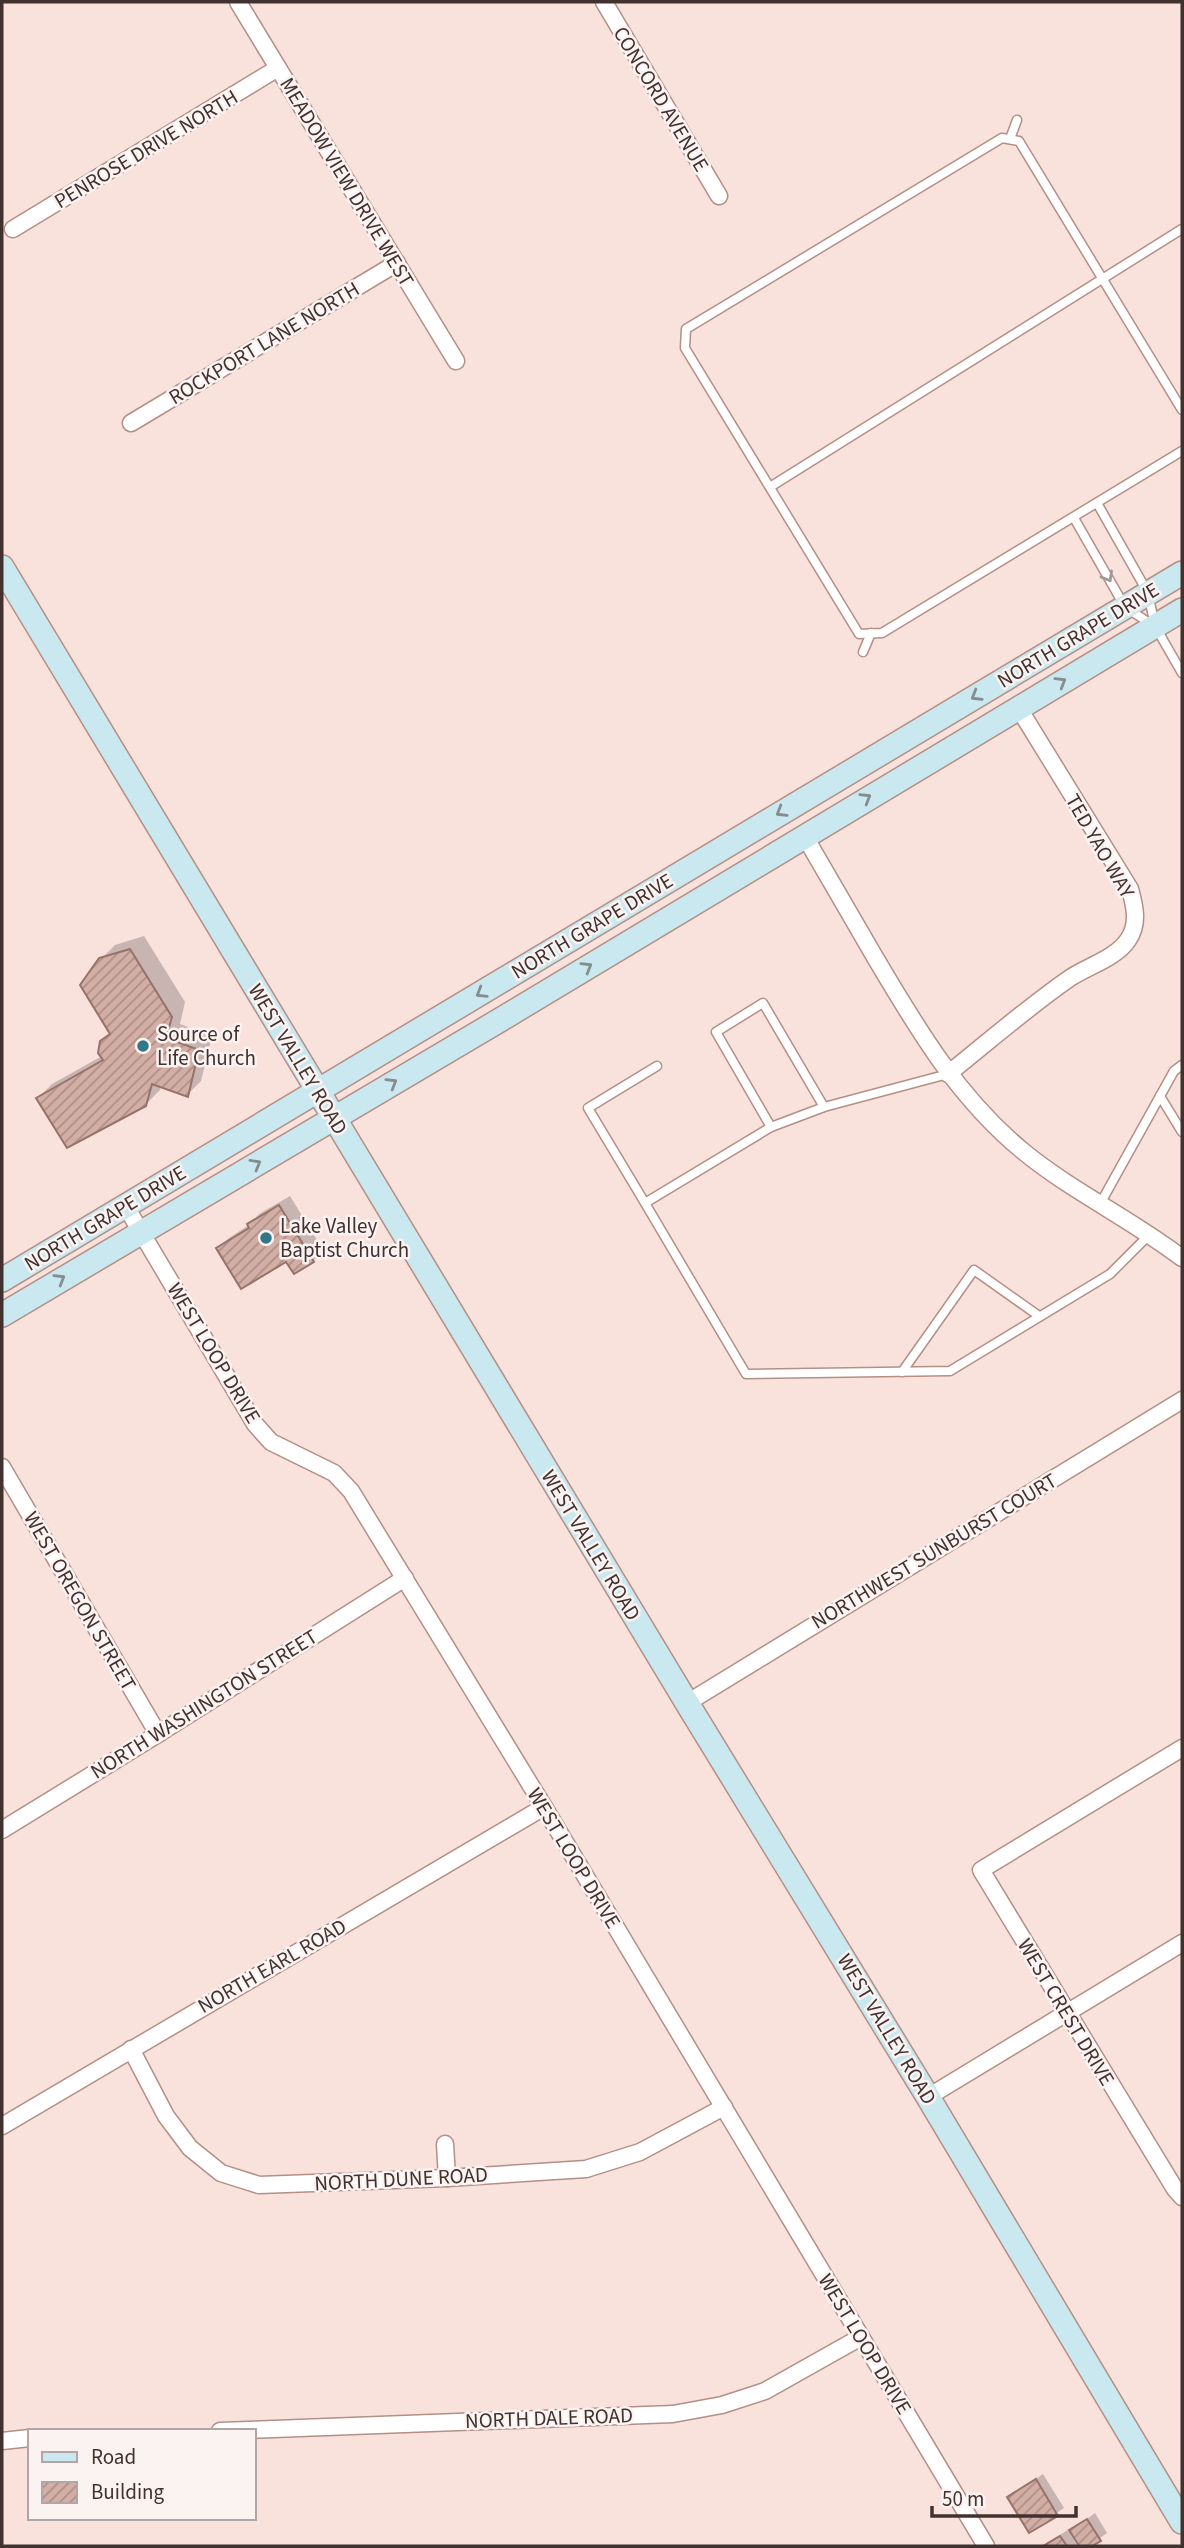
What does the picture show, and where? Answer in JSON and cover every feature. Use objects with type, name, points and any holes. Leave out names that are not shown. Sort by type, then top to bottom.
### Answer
[{"type":"main road","name":"WEST VALLEY ROAD","points":[[2,567],[687,1703],[928,2097],[1182,2522]]},
{"type":"main road","name":"NORTH GRAPE DRIVE","points":[[2,1280],[1182,573]]},
{"type":"main road","name":"NORTH GRAPE DRIVE","points":[[2,1315],[1182,610]]},
{"type":"street","name":"MEADOW VIEW DRIVE WEST","points":[[238,2],[456,361]]},
{"type":"street","name":"CONCORD AVENUE","points":[[604,2],[719,196]]},
{"type":"street","name":"PENROSE DRIVE NORTH","points":[[13,229],[278,68]]},
{"type":"street","name":"ROCKPORT LANE NORTH","points":[[131,423],[397,263]]},
{"type":"street","name":"TED YAO WAY","points":[[948,1074],[1071,978],[1121,948],[1141,919],[1130,889],[1018,707]]},
{"type":"street","points":[[804,835],[912,1021],[948,1074],[974,1104],[1022,1151],[1064,1182],[1182,1258]]},
{"type":"street","name":"WEST LOOP DRIVE","points":[[125,1205],[256,1424],[271,1442],[334,1473],[351,1491],[544,1807],[986,2546]]},
{"type":"street","name":"NORTHWEST SUNBURST COURT","points":[[687,1703],[1182,1400]]},
{"type":"street","name":"WEST OREGON STREET","points":[[2,1467],[159,1734]]},
{"type":"street","name":"NORTH WASHINGTON STREET","points":[[2,1830],[405,1578]]},
{"type":"street","name":"WEST CREST DRIVE","points":[[1182,1748],[1026,1842],[974,1869],[1182,2197]]},
{"type":"street","name":"NORTH EARL ROAD","points":[[2,2126],[544,1807]]},
{"type":"street","points":[[928,2097],[1182,1942]]},
{"type":"street","name":"NORTH DUNE ROAD","points":[[131,2049],[166,2116],[190,2148],[221,2173],[259,2185],[447,2178],[586,2169],[640,2152],[724,2107]]},
{"type":"street","points":[[445,2144],[447,2178]]},
{"type":"street","name":"NORTH DALE ROAD","points":[[256,2430],[673,2414],[722,2404],[765,2391],[860,2337]]},
{"type":"street","points":[[2,2441],[28,2438]]},
{"type":"lane","points":[[1010,139],[1017,120]]},
{"type":"lane","points":[[1182,410],[1019,141],[1010,139],[1002,138],[686,330],[685,348],[859,634],[881,633],[1182,451]]},
{"type":"lane","points":[[770,487],[1182,229]]},
{"type":"lane","points":[[1097,503],[1148,593],[1154,626],[1182,673]]},
{"type":"lane","points":[[1074,518],[1125,607],[1154,626]]},
{"type":"lane","points":[[863,652],[870,634]]},
{"type":"lane","points":[[771,1127],[716,1032],[763,1003],[824,1107]]},
{"type":"lane","points":[[1100,1204],[1174,1071],[1182,1065]]},
{"type":"lane","points":[[657,1066],[588,1108],[746,1374],[950,1371],[1110,1273],[1149,1235]]},
{"type":"lane","points":[[645,1203],[771,1127],[824,1107],[948,1074]]},
{"type":"lane","points":[[1160,1096],[1182,1132]]},
{"type":"lane","points":[[902,1372],[974,1270],[1039,1316]]},
{"type":"building","name":"Source of Life Church","points":[[130,949],[172,1017],[166,1038],[199,1050],[188,1097],[152,1084],[146,1106],[67,1148],[36,1098],[103,1060],[98,1053],[100,1041],[110,1034],[80,985],[99,958]]},
{"type":"building","name":"Lake Valley Baptist Church","points":[[279,1205],[314,1262],[294,1274],[286,1262],[241,1289],[216,1248],[249,1228],[247,1224]]},
{"type":"building","points":[[1036,2479],[1058,2516],[1029,2533],[1007,2497]]},
{"type":"building","points":[[1087,2519],[1101,2541],[1092,2546],[1079,2546],[1069,2530]]},
{"type":"building","points":[[1060,2536],[1067,2546],[1043,2546]]},
{"type":"place","name":"Source of Life Church","points":[[143,1046]]},
{"type":"place","name":"Lake Valley Baptist Church","points":[[266,1238]]}]
